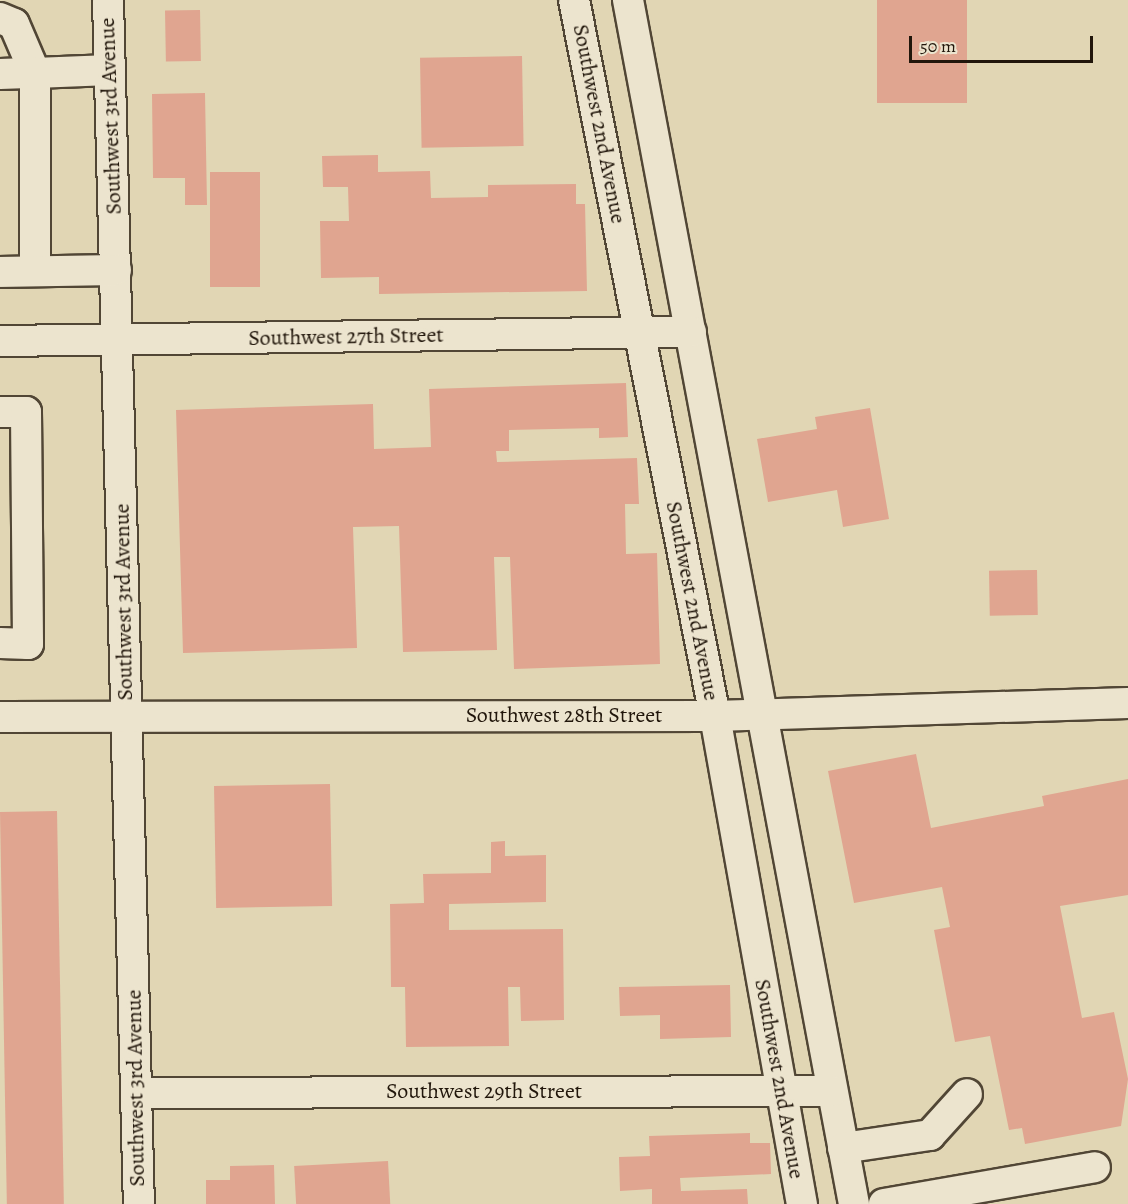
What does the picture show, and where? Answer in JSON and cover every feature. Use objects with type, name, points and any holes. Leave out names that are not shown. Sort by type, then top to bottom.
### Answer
[{"type":"street","name":"Southwest 3rd Avenue","points":[[108,0],[139,1204]]},
{"type":"street","name":"Southwest 2nd Avenue","points":[[574,0],[715,716],[780,1091],[802,1204]]},
{"type":"street","name":"Southwest 2nd Avenue","points":[[628,0],[854,1204]]},
{"type":"street","points":[[0,18],[14,24],[35,74],[35,271]]},
{"type":"street","points":[[0,74],[110,70]]},
{"type":"street","points":[[0,272],[116,270]]},
{"type":"street","name":"Southwest 27th Street","points":[[0,341],[691,332]]},
{"type":"street","points":[[0,412],[26,412],[28,644],[0,643]]},
{"type":"street","name":"Southwest 28th Street","points":[[0,717],[127,715],[715,716],[1128,703]]},
{"type":"street","name":"Southwest 29th Street","points":[[136,1093],[832,1091]]},
{"type":"street","points":[[843,1148],[930,1135],[967,1094]]},
{"type":"street","points":[[884,1204],[1095,1167]]},
{"type":"building","points":[[877,0],[967,0],[967,103],[877,103]]},
{"type":"building","points":[[200,10],[201,61],[166,62],[165,11]]},
{"type":"building","points":[[522,56],[524,146],[422,148],[420,58]]},
{"type":"building","points":[[205,93],[207,205],[185,205],[185,178],[153,178],[152,94]]},
{"type":"building","points":[[378,155],[378,172],[430,171],[431,198],[488,197],[488,185],[576,184],[576,204],[585,204],[587,291],[379,294],[379,277],[321,278],[320,221],[349,221],[348,187],[323,187],[322,156]]},
{"type":"building","points":[[210,172],[260,172],[260,287],[210,287]]},
{"type":"building","points":[[626,383],[628,437],[599,438],[599,428],[509,430],[509,451],[496,451],[497,462],[637,458],[639,504],[625,504],[626,554],[657,553],[660,664],[514,669],[510,557],[494,557],[497,650],[403,652],[399,526],[353,527],[357,648],[183,653],[176,410],[373,404],[374,449],[431,447],[429,389]]},
{"type":"building","points":[[870,408],[889,519],[843,527],[837,490],[768,502],[757,439],[817,429],[815,417]]},
{"type":"building","points":[[1037,570],[1038,615],[990,616],[989,571]]},
{"type":"building","points":[[916,754],[931,828],[1044,806],[1042,796],[1128,779],[1128,895],[1060,906],[1082,1018],[1114,1012],[1128,1079],[1121,1126],[1025,1144],[1022,1128],[1009,1130],[990,1036],[955,1042],[934,930],[950,927],[942,887],[854,903],[828,771]]},
{"type":"building","points":[[330,784],[332,906],[216,908],[214,786]]},
{"type":"building","points":[[57,811],[64,1204],[7,1204],[0,812]]},
{"type":"building","points":[[505,841],[505,856],[546,855],[546,902],[449,904],[449,930],[563,929],[564,1020],[521,1021],[520,987],[508,987],[509,1046],[406,1047],[405,987],[391,987],[390,904],[424,903],[423,874],[491,873],[491,842]]},
{"type":"building","points":[[730,985],[731,1037],[660,1039],[660,1015],[620,1016],[619,987]]},
{"type":"building","points":[[750,1133],[750,1143],[770,1143],[771,1174],[680,1178],[681,1191],[747,1189],[748,1204],[652,1204],[652,1189],[620,1191],[619,1157],[650,1156],[649,1136]]},
{"type":"building","points":[[388,1161],[390,1204],[296,1204],[294,1166]]},
{"type":"building","points":[[274,1165],[275,1204],[206,1204],[206,1180],[230,1180],[230,1166]]}]
